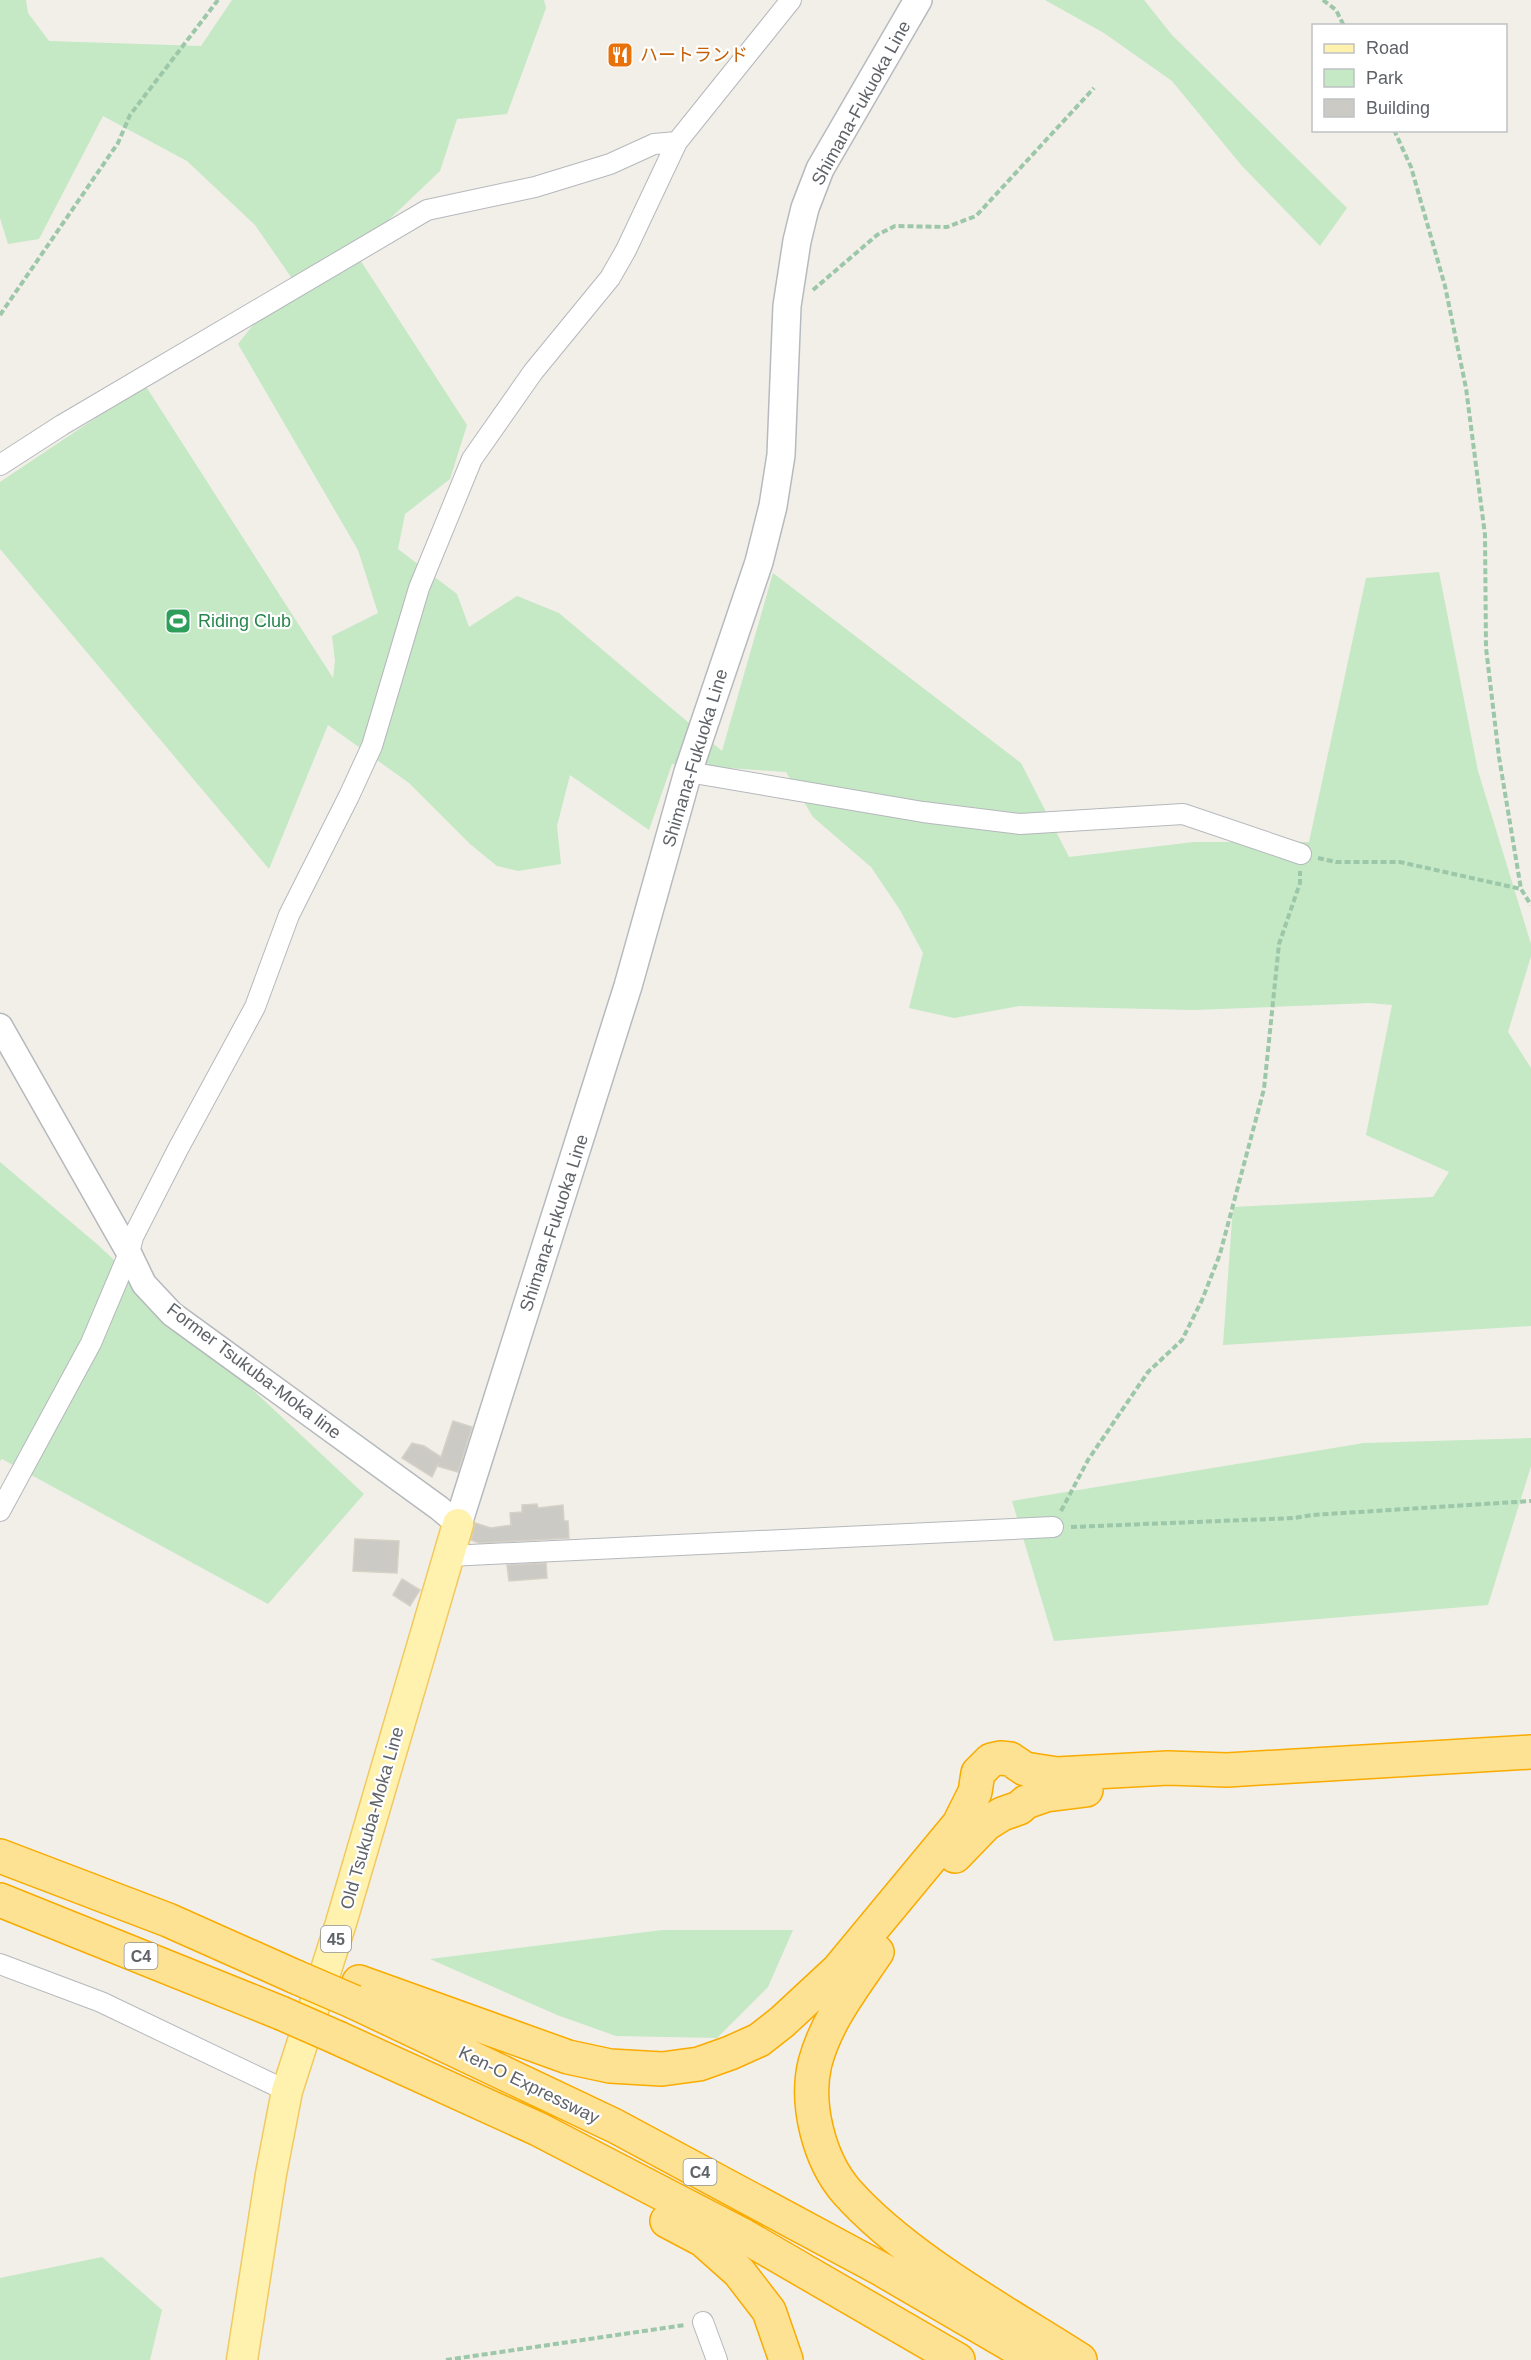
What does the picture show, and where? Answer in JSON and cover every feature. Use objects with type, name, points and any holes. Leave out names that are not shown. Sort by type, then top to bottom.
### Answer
[{"type":"highway","points":[[357,1992],[568,2057],[610,2066],[662,2069],[699,2064],[759,2040],[838,1970],[959,1824],[975,1792],[978,1773],[991,1760],[1010,1759],[1025,1769],[1057,1774],[1168,1768],[1227,1770],[1531,1752]]},
{"type":"highway","points":[[1080,2360],[926,2261],[846,2191],[826,2159],[815,2128],[814,2064],[826,2032],[844,1999],[885,1941],[944,1869],[986,1824],[1002,1814],[1019,1808],[1026,1802],[1046,1795],[1076,1790],[1163,1785],[1227,1770]]},
{"type":"highway","name":"Ken-O Expressway","points":[[0,1856],[357,1992],[615,2126],[881,2269],[1037,2360]]},
{"type":"highway","name":"Ken-O Expressway","points":[[0,1900],[55,1921],[334,2044],[548,2134],[744,2236],[958,2360]]},
{"type":"highway","points":[[334,2044],[703,2240],[739,2272],[769,2311],[786,2360]]},
{"type":"main road","name":"Shimana-Fukuoka Line","points":[[459,1524],[628,986],[688,772],[759,562],[773,507],[781,455],[787,306],[797,241],[805,208],[820,169],[918,0]]},
{"type":"main road","name":"Old Tsukuba-Moka Line","points":[[242,2360],[271,2174],[287,2091],[341,1923],[459,1524]]},
{"type":"street","points":[[0,1511],[90,1343],[129,1253],[133,1237],[255,1007],[289,915],[372,746],[419,588],[472,459],[533,372],[610,278],[626,250],[677,142],[791,0]]},
{"type":"street","points":[[0,465],[62,425],[426,210],[535,187],[610,164],[654,144],[677,142]]},
{"type":"street","points":[[688,772],[923,812],[1020,824],[1183,814],[1301,854]]},
{"type":"street","name":"Former Tsukuba-Moka line","points":[[0,1026],[129,1253],[144,1284],[172,1314],[459,1524]]},
{"type":"street","points":[[449,1556],[1053,1527]]},
{"type":"street","points":[[0,1964],[100,2002],[287,2091]]},
{"type":"street","points":[[703,2322],[717,2360]]},
{"type":"path","points":[[0,315],[118,142],[130,115],[218,0]]},
{"type":"path","points":[[1323,0],[1336,10],[1343,24]]},
{"type":"path","points":[[787,306],[806,296],[877,235],[895,226],[947,227],[976,216],[1094,88]]},
{"type":"path","points":[[1395,132],[1412,167],[1439,265],[1466,388],[1485,535],[1486,648],[1499,758],[1521,890],[1531,905]]},
{"type":"path","points":[[1521,890],[1400,862],[1336,862],[1301,854],[1300,883],[1279,944],[1264,1089],[1221,1254],[1182,1340],[1148,1372],[1088,1460],[1053,1527],[1294,1518],[1531,1501]]},
{"type":"path","points":[[446,2360],[703,2322]]},
{"type":"green space","points":[[0,0],[26,0],[28,13],[49,41],[201,46],[232,0],[544,0],[546,8],[507,114],[457,119],[440,171],[355,252],[467,425],[450,479],[405,514],[398,549],[457,594],[469,627],[517,596],[559,613],[722,751],[773,573],[1021,763],[1069,857],[1194,842],[1309,842],[1366,578],[1439,572],[1478,771],[1531,944],[1531,956],[1508,1032],[1531,1068],[1531,1326],[1223,1345],[1233,1207],[1433,1197],[1449,1172],[1366,1135],[1392,1005],[1370,1003],[1194,1010],[1020,1006],[954,1018],[909,1008],[923,953],[900,910],[871,867],[813,817],[786,772],[672,764],[649,830],[570,775],[557,826],[561,864],[518,871],[497,866],[470,844],[409,783],[328,725],[269,869],[0,549],[0,482],[145,385],[333,678],[335,661],[332,636],[378,613],[358,550],[238,344],[291,277],[255,225],[187,161],[103,116],[39,239],[8,244],[0,218]]},
{"type":"green space","points":[[1045,0],[1144,0],[1172,35],[1347,208],[1320,246],[1242,166],[1172,81],[1104,33]]},
{"type":"green space","points":[[0,1162],[98,1245],[364,1494],[268,1604],[2,1459],[0,1461]]},
{"type":"green space","points":[[1531,1438],[1531,1466],[1488,1605],[1054,1641],[1012,1501],[1364,1443]]},
{"type":"green space","points":[[662,1930],[793,1930],[768,1987],[717,2038],[616,2036],[557,2015],[430,1959]]},
{"type":"green space","points":[[102,2257],[162,2310],[150,2360],[0,2360],[0,2278]]},
{"type":"building","points":[[453,1421],[472,1427],[458,1472],[437,1466],[432,1477],[402,1458],[412,1443],[424,1446],[441,1457]]},
{"type":"building","points":[[537,1504],[538,1508],[563,1505],[564,1521],[568,1521],[569,1538],[479,1543],[471,1540],[475,1523],[491,1528],[511,1525],[510,1513],[522,1512],[522,1505]]},
{"type":"building","points":[[355,1539],[399,1541],[397,1573],[353,1571]]},
{"type":"building","points":[[546,1563],[547,1578],[509,1581],[507,1565]]},
{"type":"building","points":[[402,1579],[420,1590],[410,1606],[393,1595]]},
{"type":"place","name":"ハートランド","points":[[620,55]]},
{"type":"place","name":"Riding Club","points":[[178,621]]}]
